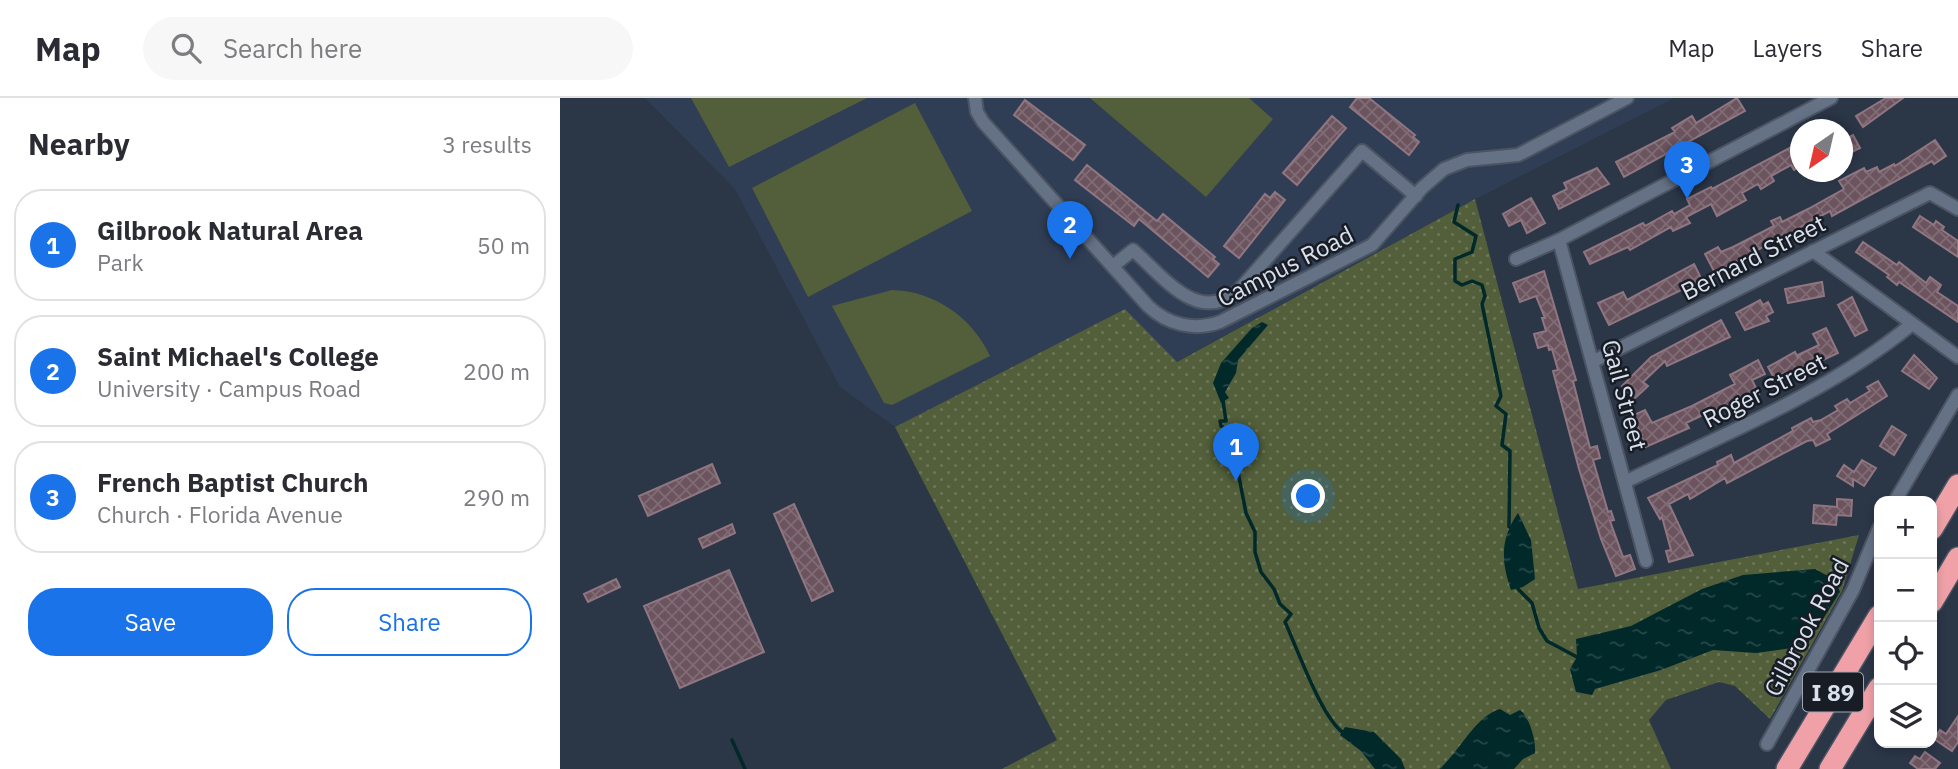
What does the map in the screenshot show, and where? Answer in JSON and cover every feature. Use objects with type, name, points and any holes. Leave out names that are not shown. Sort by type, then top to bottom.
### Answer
[{"type":"highway","points":[[1937,521],[1958,485]]},
{"type":"highway","points":[[1937,594],[1958,558]]},
{"type":"highway","name":"I 89","points":[[1787,769],[1875,622]]},
{"type":"highway","name":"I 89","points":[[1830,769],[1874,696]]},
{"type":"street","name":"Campus Road","points":[[975,98],[977,113],[983,122],[1113,266],[1162,316],[1188,326],[1215,324],[1372,245],[1437,173],[1451,165],[1467,160],[1518,155],[1628,98]]},
{"type":"street","points":[[1516,259],[1559,240],[1831,98]]},
{"type":"street","points":[[1113,266],[1133,250],[1186,296],[1200,303],[1216,304],[1238,291],[1362,151],[1416,196]]},
{"type":"street","name":"Bernard Street","points":[[1594,361],[1930,193],[1958,209]]},
{"type":"street","name":"Gail Street","points":[[1559,240],[1627,481],[1646,561]]},
{"type":"street","points":[[1813,251],[1958,357]]},
{"type":"street","name":"Roger Street","points":[[1627,481],[1831,382],[1877,353],[1912,324]]},
{"type":"street","points":[[1898,496],[1958,395]]},
{"type":"street","name":"Gilbrook Road","points":[[1767,744],[1853,590],[1874,540]]},
{"type":"shaded area","points":[[645,98],[1674,98],[1456,209],[1176,362],[1125,309],[895,427],[840,387],[735,189]]},
{"type":"green space","points":[[691,98],[867,98],[729,167]]},
{"type":"green space","points":[[1090,98],[1249,98],[1273,119],[1206,197]]},
{"type":"green space","points":[[915,103],[972,211],[808,297],[752,188]]},
{"type":"green space","points":[[1475,199],[1578,589],[1859,535],[1842,591],[1770,719],[1735,686],[1719,682],[1666,700],[1649,720],[1671,769],[1002,769],[1057,740],[895,427],[1125,309],[1177,362]]},
{"type":"green space","points":[[892,290],[923,295],[950,309],[973,329],[990,356],[892,405],[884,403],[832,306]]},
{"type":"water","points":[[1262,322],[1268,325],[1238,360],[1236,373],[1225,392],[1229,398],[1221,403],[1213,383],[1221,363],[1252,328]]},
{"type":"water","points":[[1518,513],[1531,540],[1535,579],[1523,587],[1511,590],[1505,569],[1504,550],[1508,532]]},
{"type":"water","points":[[1815,569],[1835,580],[1840,592],[1806,646],[1756,653],[1713,650],[1661,670],[1595,689],[1592,695],[1576,692],[1570,669],[1577,657],[1576,639],[1631,626],[1702,589],[1743,575]]},
{"type":"water","points":[[1500,709],[1510,715],[1520,710],[1524,714],[1532,730],[1535,753],[1523,759],[1514,769],[1439,769],[1483,719]]},
{"type":"water","points":[[1345,727],[1374,732],[1401,759],[1405,769],[1375,769],[1361,751],[1340,735]]},
{"type":"building","points":[[1357,98],[1369,98],[1415,135],[1413,137],[1419,142],[1409,155],[1350,107]]},
{"type":"building","points":[[1737,98],[1745,111],[1624,177],[1616,162],[1675,132],[1672,128],[1692,116],[1696,123]]},
{"type":"building","points":[[1886,98],[1903,98],[1863,127],[1856,116]]},
{"type":"building","points":[[1025,100],[1085,145],[1073,160],[1014,115]]},
{"type":"building","points":[[1332,116],[1346,128],[1297,185],[1283,173]]},
{"type":"building","points":[[1853,135],[1860,148],[1853,152]]},
{"type":"building","points":[[1935,140],[1946,156],[1832,216],[1830,211],[1715,273],[1705,254],[1718,247],[1721,252],[1733,247],[1774,226],[1771,221],[1780,217],[1782,222],[1808,209],[1844,189],[1840,182],[1853,182],[1853,174],[1864,168],[1866,172],[1877,167],[1879,172],[1894,164],[1895,166]]},
{"type":"building","points":[[1790,148],[1790,166],[1771,176],[1774,181],[1761,189],[1758,184],[1742,193],[1746,200],[1717,216],[1711,204],[1686,217],[1690,223],[1673,231],[1671,227],[1630,250],[1628,247],[1590,264],[1584,252],[1643,223],[1645,226],[1672,211],[1674,214],[1690,205],[1687,199],[1711,187],[1712,189]]},
{"type":"building","points":[[1087,165],[1157,221],[1163,214],[1215,257],[1213,259],[1219,264],[1208,277],[1139,219],[1134,226],[1075,180]]},
{"type":"building","points":[[1597,168],[1609,184],[1559,209],[1553,196],[1567,189],[1564,183]]},
{"type":"building","points":[[1275,192],[1285,200],[1239,258],[1224,246],[1265,194],[1270,198]]},
{"type":"building","points":[[1531,198],[1545,223],[1527,233],[1521,220],[1509,226],[1503,214]]},
{"type":"building","points":[[1920,216],[1934,225],[1936,221],[1944,227],[1942,230],[1958,241],[1958,257],[1913,227]]},
{"type":"building","points":[[1863,242],[1897,265],[1899,262],[1926,283],[1930,277],[1941,285],[1937,292],[1958,306],[1958,322],[1899,282],[1897,285],[1887,277],[1889,275],[1856,252]]},
{"type":"building","points":[[1694,264],[1702,280],[1609,325],[1598,303],[1623,292],[1627,300]]},
{"type":"building","points":[[1544,271],[1576,380],[1573,381],[1590,448],[1597,446],[1600,458],[1593,460],[1608,512],[1611,511],[1614,520],[1610,521],[1623,557],[1630,555],[1635,569],[1616,576],[1579,469],[1553,371],[1558,370],[1552,349],[1549,350],[1548,345],[1538,348],[1534,334],[1546,331],[1542,318],[1545,318],[1536,296],[1520,302],[1513,283]]},
{"type":"building","points":[[1822,282],[1824,296],[1788,303],[1785,289]]},
{"type":"building","points":[[1852,297],[1867,330],[1855,336],[1838,305]]},
{"type":"building","points":[[1760,300],[1763,305],[1768,302],[1773,312],[1766,316],[1769,321],[1745,330],[1736,313]]},
{"type":"building","points":[[1721,320],[1730,337],[1667,366],[1665,361],[1643,382],[1648,386],[1634,399],[1622,386],[1651,357]]},
{"type":"building","points":[[1826,328],[1838,353],[1776,382],[1768,367],[1795,352],[1798,358],[1798,355],[1819,345],[1813,334]]},
{"type":"building","points":[[1914,355],[1937,378],[1929,389],[1902,371]]},
{"type":"building","points":[[1758,360],[1765,374],[1752,380],[1759,394],[1707,413],[1686,423],[1689,428],[1641,449],[1635,438],[1642,435],[1632,416],[1645,410],[1652,423],[1692,406],[1735,384],[1730,375]]},
{"type":"building","points":[[1878,381],[1887,396],[1827,434],[1830,439],[1816,446],[1813,440],[1807,441],[1727,483],[1725,478],[1690,499],[1688,494],[1669,504],[1693,555],[1669,562],[1666,551],[1671,550],[1662,517],[1660,519],[1648,498],[1718,465],[1717,462],[1731,455],[1734,463],[1793,431],[1792,428],[1811,418],[1813,422],[1821,420],[1838,410],[1835,406],[1847,399],[1850,403],[1870,391],[1867,387]]},
{"type":"building","points":[[1892,426],[1906,435],[1894,455],[1880,446]]},
{"type":"building","points":[[1862,460],[1876,468],[1864,486],[1853,479],[1853,486],[1837,476],[1844,465],[1854,472]]},
{"type":"building","points":[[712,464],[720,483],[648,516],[639,496]]},
{"type":"building","points":[[1837,499],[1852,500],[1851,516],[1837,515],[1836,525],[1813,523],[1814,505],[1837,507]]},
{"type":"building","points":[[794,504],[833,591],[812,601],[774,514]]},
{"type":"building","points":[[732,524],[735,533],[703,548],[699,539]]},
{"type":"building","points":[[729,570],[764,652],[680,688],[644,606]]},
{"type":"building","points":[[616,579],[620,587],[588,602],[584,594]]},
{"type":"building","points":[[1958,716],[1958,742],[1952,751],[1937,741],[1940,730],[1946,734]]},
{"type":"building","points":[[1925,752],[1940,763],[1935,769],[1918,769],[1910,763],[1915,756],[1920,759]]},
{"type":"waterway","points":[[1458,205],[1454,222],[1476,236],[1472,252],[1455,259],[1455,281],[1462,285],[1472,281],[1482,285],[1485,296],[1482,304],[1501,396],[1496,406],[1506,414],[1502,445],[1510,451],[1509,527]]},
{"type":"waterway","points":[[1223,401],[1226,421],[1220,421],[1221,426],[1232,433],[1232,463],[1238,472],[1246,513],[1255,532],[1255,552],[1261,572],[1274,589],[1280,604],[1291,614],[1285,622],[1319,700],[1336,726],[1345,734]]},
{"type":"waterway","points":[[1518,589],[1532,603],[1539,628],[1547,641],[1577,657]]},
{"type":"waterway","points":[[732,740],[745,769]]},
{"type":"place","name":"French Baptist Church","points":[[1687,199]]},
{"type":"place","name":"Saint Michael's College","points":[[1070,259]]},
{"type":"place","name":"Gilbrook Natural Area","points":[[1236,481]]}]
